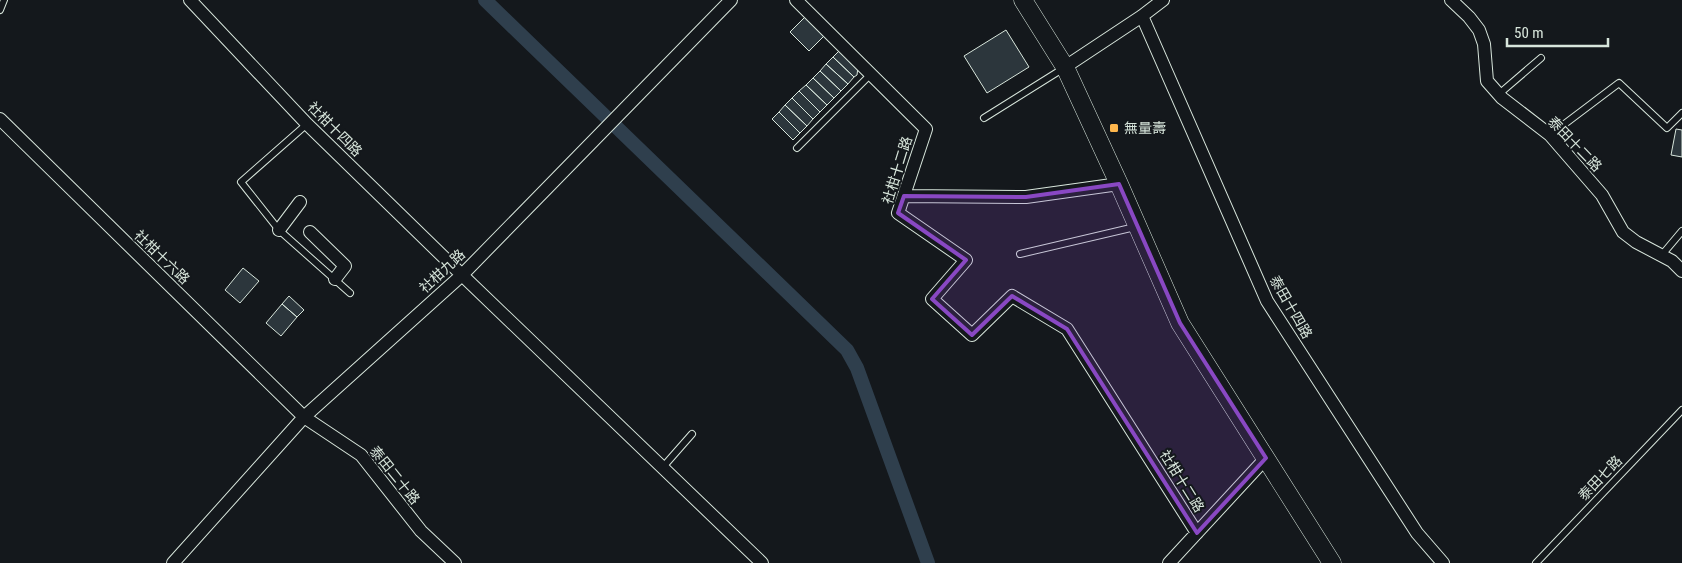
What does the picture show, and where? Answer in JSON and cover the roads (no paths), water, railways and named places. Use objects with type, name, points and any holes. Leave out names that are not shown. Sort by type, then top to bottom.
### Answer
[{"type":"street","name":"社柑十四路","points":[[190,0],[307,124],[762,563]]},
{"type":"street","name":"社柑九路","points":[[173,563],[304,417],[462,275],[731,0]]},
{"type":"street","name":"社柑十二路","points":[[796,0],[926,129],[898,213],[966,260],[932,299],[972,335],[1012,296],[1068,329],[1197,533]]},
{"type":"street","points":[[1023,0],[1065,67],[1180,323],[1332,563]]},
{"type":"street","points":[[1065,67],[1163,0]]},
{"type":"street","name":"泰田十二路","points":[[1451,0],[1470,17],[1479,30],[1484,44],[1487,81],[1499,94],[1550,136],[1602,195],[1623,232],[1636,242],[1672,261],[1682,271]]},
{"type":"street","name":"泰田十四路","points":[[1142,16],[1267,301],[1417,533],[1443,563]]},
{"type":"street","name":"社柑十六路","points":[[0,119],[304,417]]},
{"type":"street","points":[[904,196],[1026,197],[1119,184]]},
{"type":"street","points":[[279,230],[300,202]]},
{"type":"street","points":[[310,232],[345,266],[334,279]]},
{"type":"street","name":"泰田二十路","points":[[304,417],[361,455],[421,531],[454,563]]},
{"type":"street","points":[[1169,563],[1266,458]]},
{"type":"lane","points":[[0,10],[4,0]]},
{"type":"lane","points":[[1499,94],[1541,58]]},
{"type":"lane","points":[[984,118],[1065,67]]},
{"type":"lane","points":[[797,148],[871,74]]},
{"type":"lane","points":[[1550,136],[1619,83],[1667,128],[1682,113]]},
{"type":"lane","points":[[307,124],[241,182],[279,230],[350,293]]},
{"type":"lane","points":[[1020,254],[1138,227]]},
{"type":"lane","points":[[1662,256],[1682,231]]},
{"type":"lane","name":"泰田七路","points":[[1536,563],[1682,410]]},
{"type":"lane","points":[[663,467],[692,434]]},
{"type":"waterway","points":[[485,0],[847,350],[857,368],[928,563]]},
{"type":"place","name":"無量壽","points":[[1114,128]]}]
